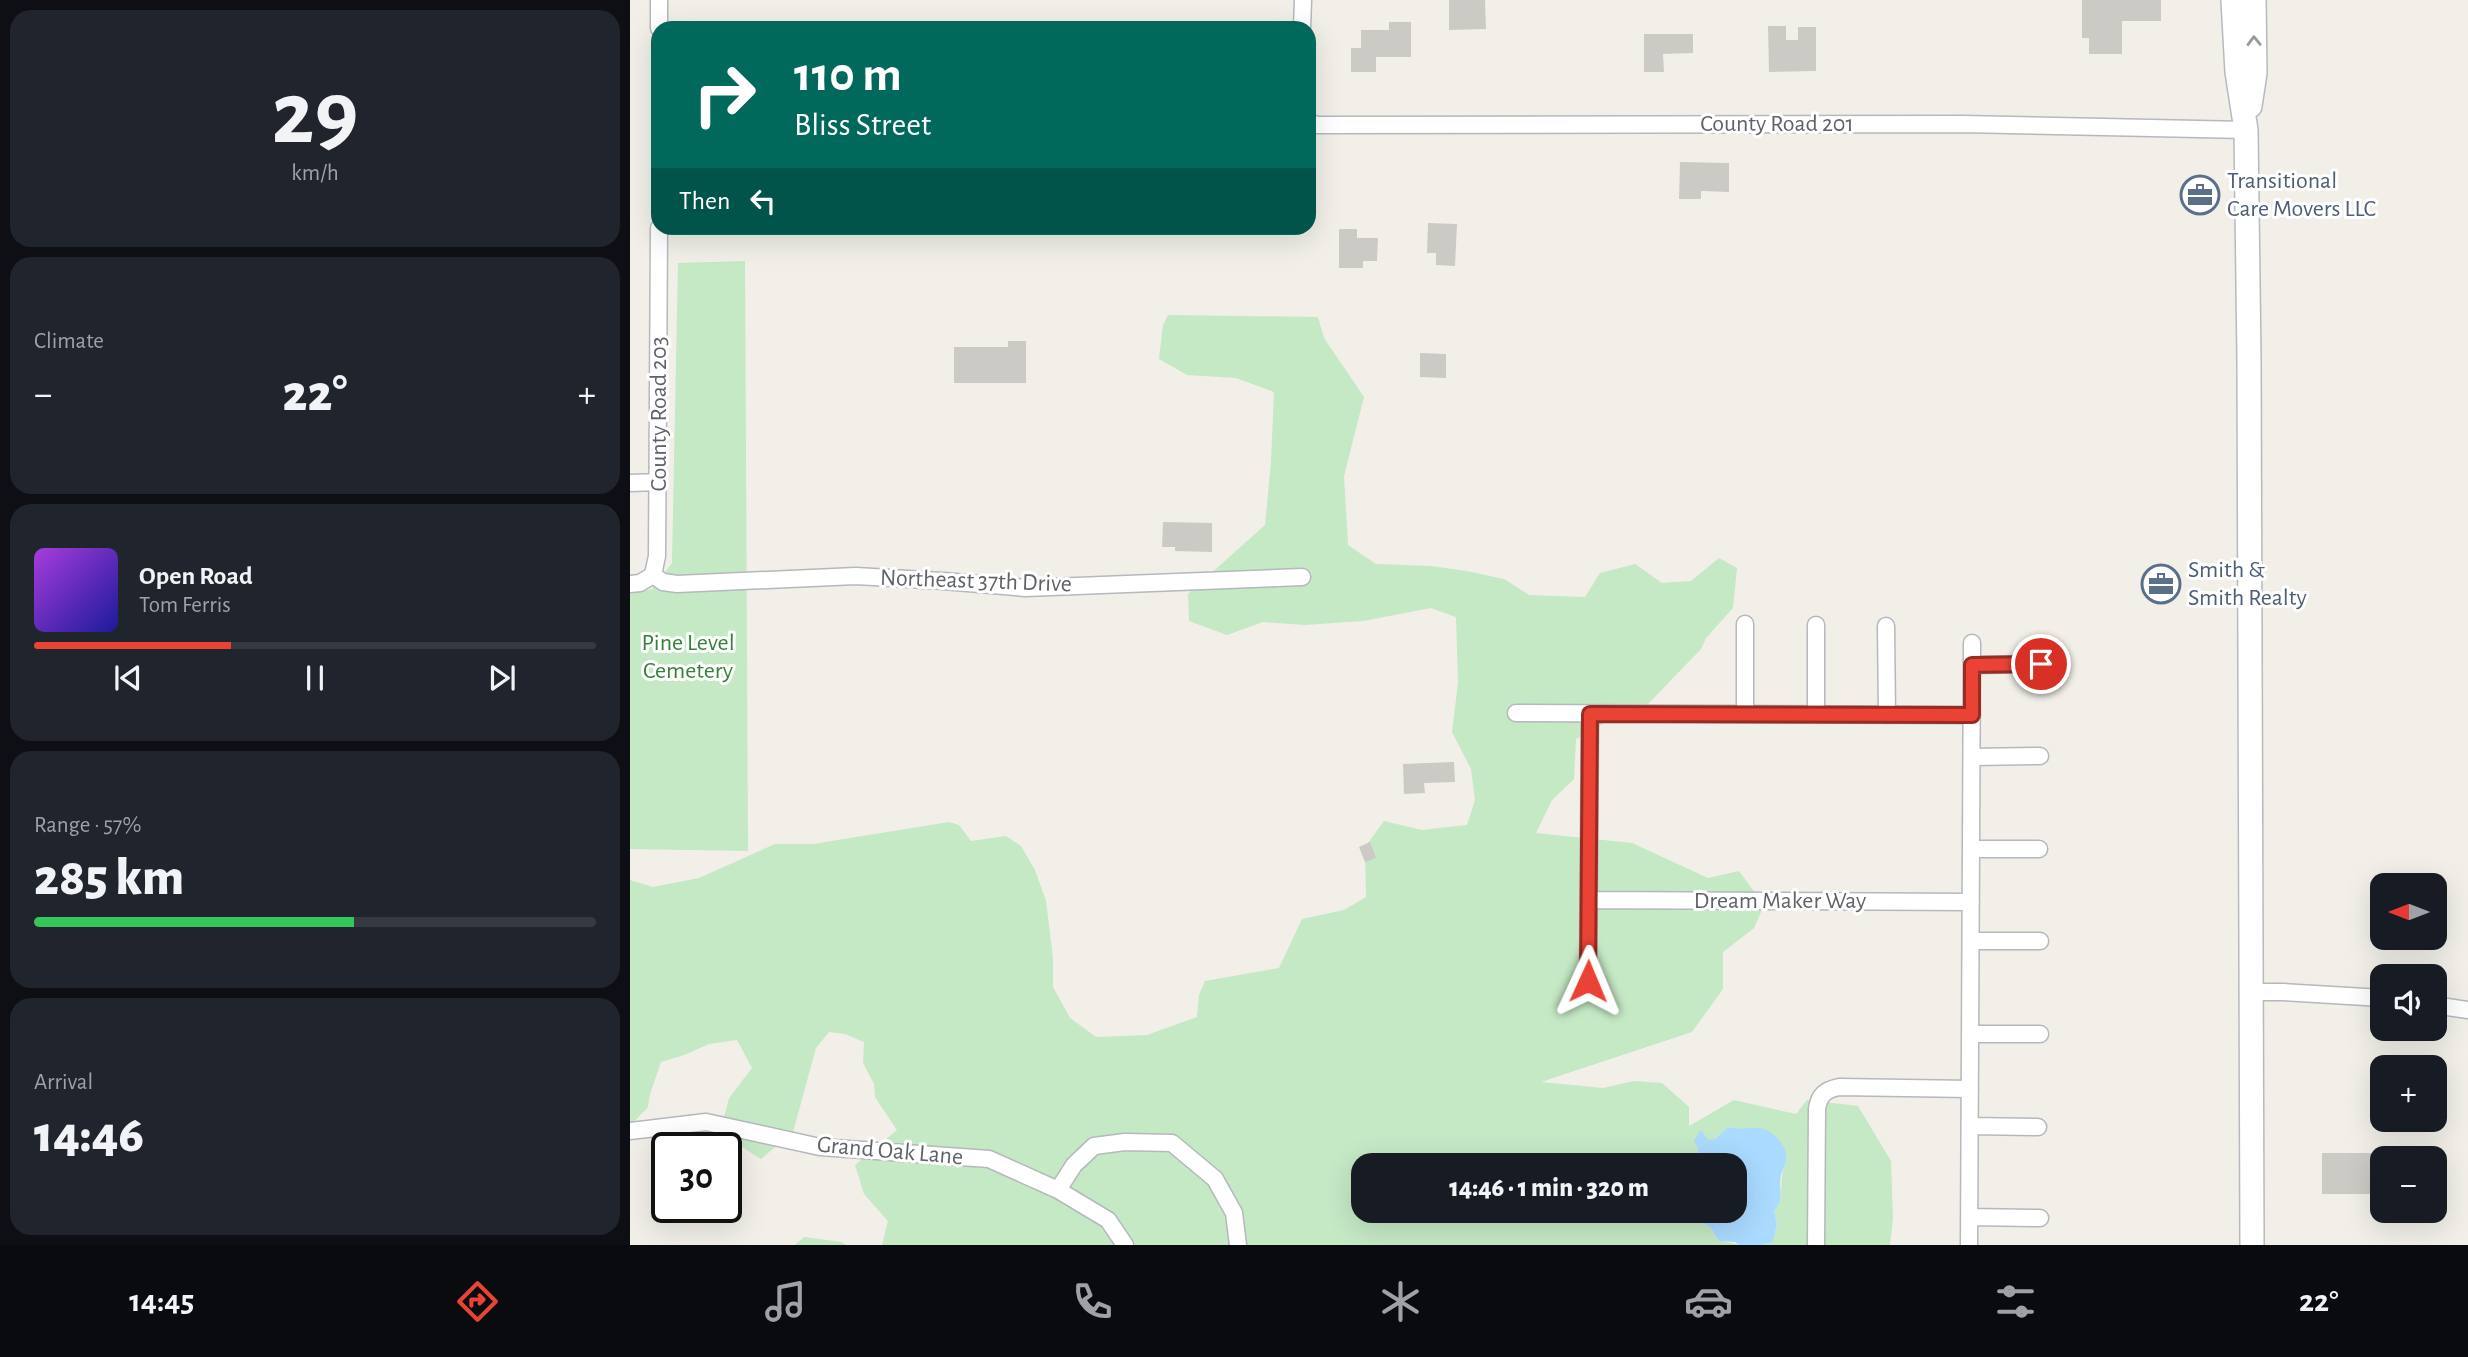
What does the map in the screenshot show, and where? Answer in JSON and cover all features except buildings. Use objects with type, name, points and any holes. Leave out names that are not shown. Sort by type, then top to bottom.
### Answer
[{"type":"street","points":[[659,0],[659,21]]},
{"type":"street","points":[[1302,21],[1303,0]]},
{"type":"street","points":[[2233,0],[2237,72],[2246,130],[2252,1245]]},
{"type":"street","points":[[2246,130],[2255,72],[2254,0]]},
{"type":"street","name":"County Road 201","points":[[1316,125],[1962,124],[2246,130]]},
{"type":"street","name":"County Road 203","points":[[653,575],[658,544],[659,235]]},
{"type":"street","points":[[630,483],[659,482]]},
{"type":"street","points":[[630,584],[640,583],[653,575]]},
{"type":"street","name":"Northeast 37th Drive","points":[[653,575],[663,582],[677,584],[856,576],[1026,588],[1302,577]]},
{"type":"street","points":[[1745,624],[1745,714]]},
{"type":"street","points":[[1816,625],[1816,714]]},
{"type":"street","points":[[1886,626],[1887,715]]},
{"type":"street","points":[[1969,1245],[1972,643]]},
{"type":"street","points":[[1972,665],[2041,664]]},
{"type":"street","points":[[1516,713],[1972,715]]},
{"type":"street","points":[[1588,981],[1590,714]]},
{"type":"street","points":[[1972,757],[2040,756]]},
{"type":"street","points":[[1971,849],[2039,849]]},
{"type":"street","name":"Dream Maker Way","points":[[1590,900],[1971,902]]},
{"type":"street","points":[[1971,942],[2040,941]]},
{"type":"street","points":[[2251,992],[2370,997]]},
{"type":"street","points":[[2447,1007],[2468,1010]]},
{"type":"street","points":[[1970,1034],[2040,1034]]},
{"type":"street","points":[[1816,1245],[1817,1110],[1818,1100],[1824,1093],[1839,1087],[1970,1089]]},
{"type":"street","name":"Grand Oak Lane","points":[[630,1130],[706,1122],[820,1147],[989,1159],[1058,1190],[1108,1220],[1125,1245]]},
{"type":"street","points":[[1970,1126],[2038,1126]]},
{"type":"street","points":[[1058,1190],[1074,1165],[1094,1146],[1125,1142],[1172,1143],[1215,1179],[1234,1213],[1238,1245]]},
{"type":"street","points":[[1969,1217],[2040,1218]]},
{"type":"green space","name":"Pine Level Cemetery","points":[[745,261],[748,851],[630,849],[630,594],[652,589],[672,563],[678,263]]},
{"type":"green space","points":[[1168,315],[1318,317],[1324,338],[1364,397],[1344,476],[1348,545],[1376,564],[1431,566],[1467,571],[1504,579],[1529,595],[1585,597],[1600,573],[1635,564],[1662,583],[1691,581],[1719,558],[1737,568],[1733,608],[1706,638],[1701,649],[1647,705],[1617,711],[1610,720],[1576,739],[1574,779],[1552,800],[1536,833],[1632,843],[1708,878],[1739,871],[1764,905],[1754,928],[1723,952],[1723,989],[1692,1032],[1541,1082],[1603,1088],[1634,1081],[1662,1083],[1689,1107],[1689,1126],[1734,1100],[1796,1114],[1807,1100],[1858,1106],[1891,1161],[1893,1218],[1890,1245],[1762,1245],[1773,1242],[1777,1224],[1774,1211],[1781,1195],[1784,1166],[1752,1129],[1738,1130],[1728,1127],[1715,1139],[1698,1148],[1698,1153],[1351,1153],[1351,1223],[1703,1223],[1711,1228],[1718,1240],[1739,1245],[882,1245],[888,1221],[864,1194],[855,1165],[897,1130],[875,1097],[874,1084],[863,1063],[864,1042],[845,1034],[829,1032],[816,1048],[793,1132],[761,1159],[742,1147],[742,1132],[720,1132],[729,1098],[752,1068],[737,1040],[709,1044],[661,1062],[648,1107],[630,1126],[630,880],[653,887],[699,878],[775,844],[813,844],[949,822],[959,825],[971,841],[1006,836],[1021,846],[1035,870],[1046,901],[1053,958],[1053,987],[1070,1018],[1096,1037],[1147,1035],[1197,1017],[1199,995],[1205,981],[1279,968],[1302,919],[1344,910],[1366,897],[1365,847],[1384,821],[1422,830],[1467,825],[1475,800],[1471,769],[1452,732],[1458,683],[1456,617],[1431,608],[1363,621],[1305,625],[1263,622],[1227,635],[1189,621],[1188,594],[1265,525],[1274,392],[1236,378],[1187,375],[1159,359],[1163,325]]},
{"type":"green space","points":[[804,1237],[841,1242],[846,1245],[795,1245]]},
{"type":"water","points":[[1728,1127],[1760,1128],[1769,1131],[1783,1146],[1786,1159],[1780,1181],[1780,1198],[1774,1211],[1777,1224],[1773,1242],[1739,1245],[1721,1241],[1711,1228],[1703,1223],[1747,1223],[1747,1153],[1698,1153],[1694,1141],[1699,1132],[1702,1131],[1708,1140],[1715,1139]]},
{"type":"place","name":"Transitional Care Movers LLC","points":[[2200,195]]},
{"type":"place","name":"Smith & Smith Realty","points":[[2161,584]]},
{"type":"route","points":[[1588,981],[1590,714],[1972,715],[1972,665],[2041,664]]}]
